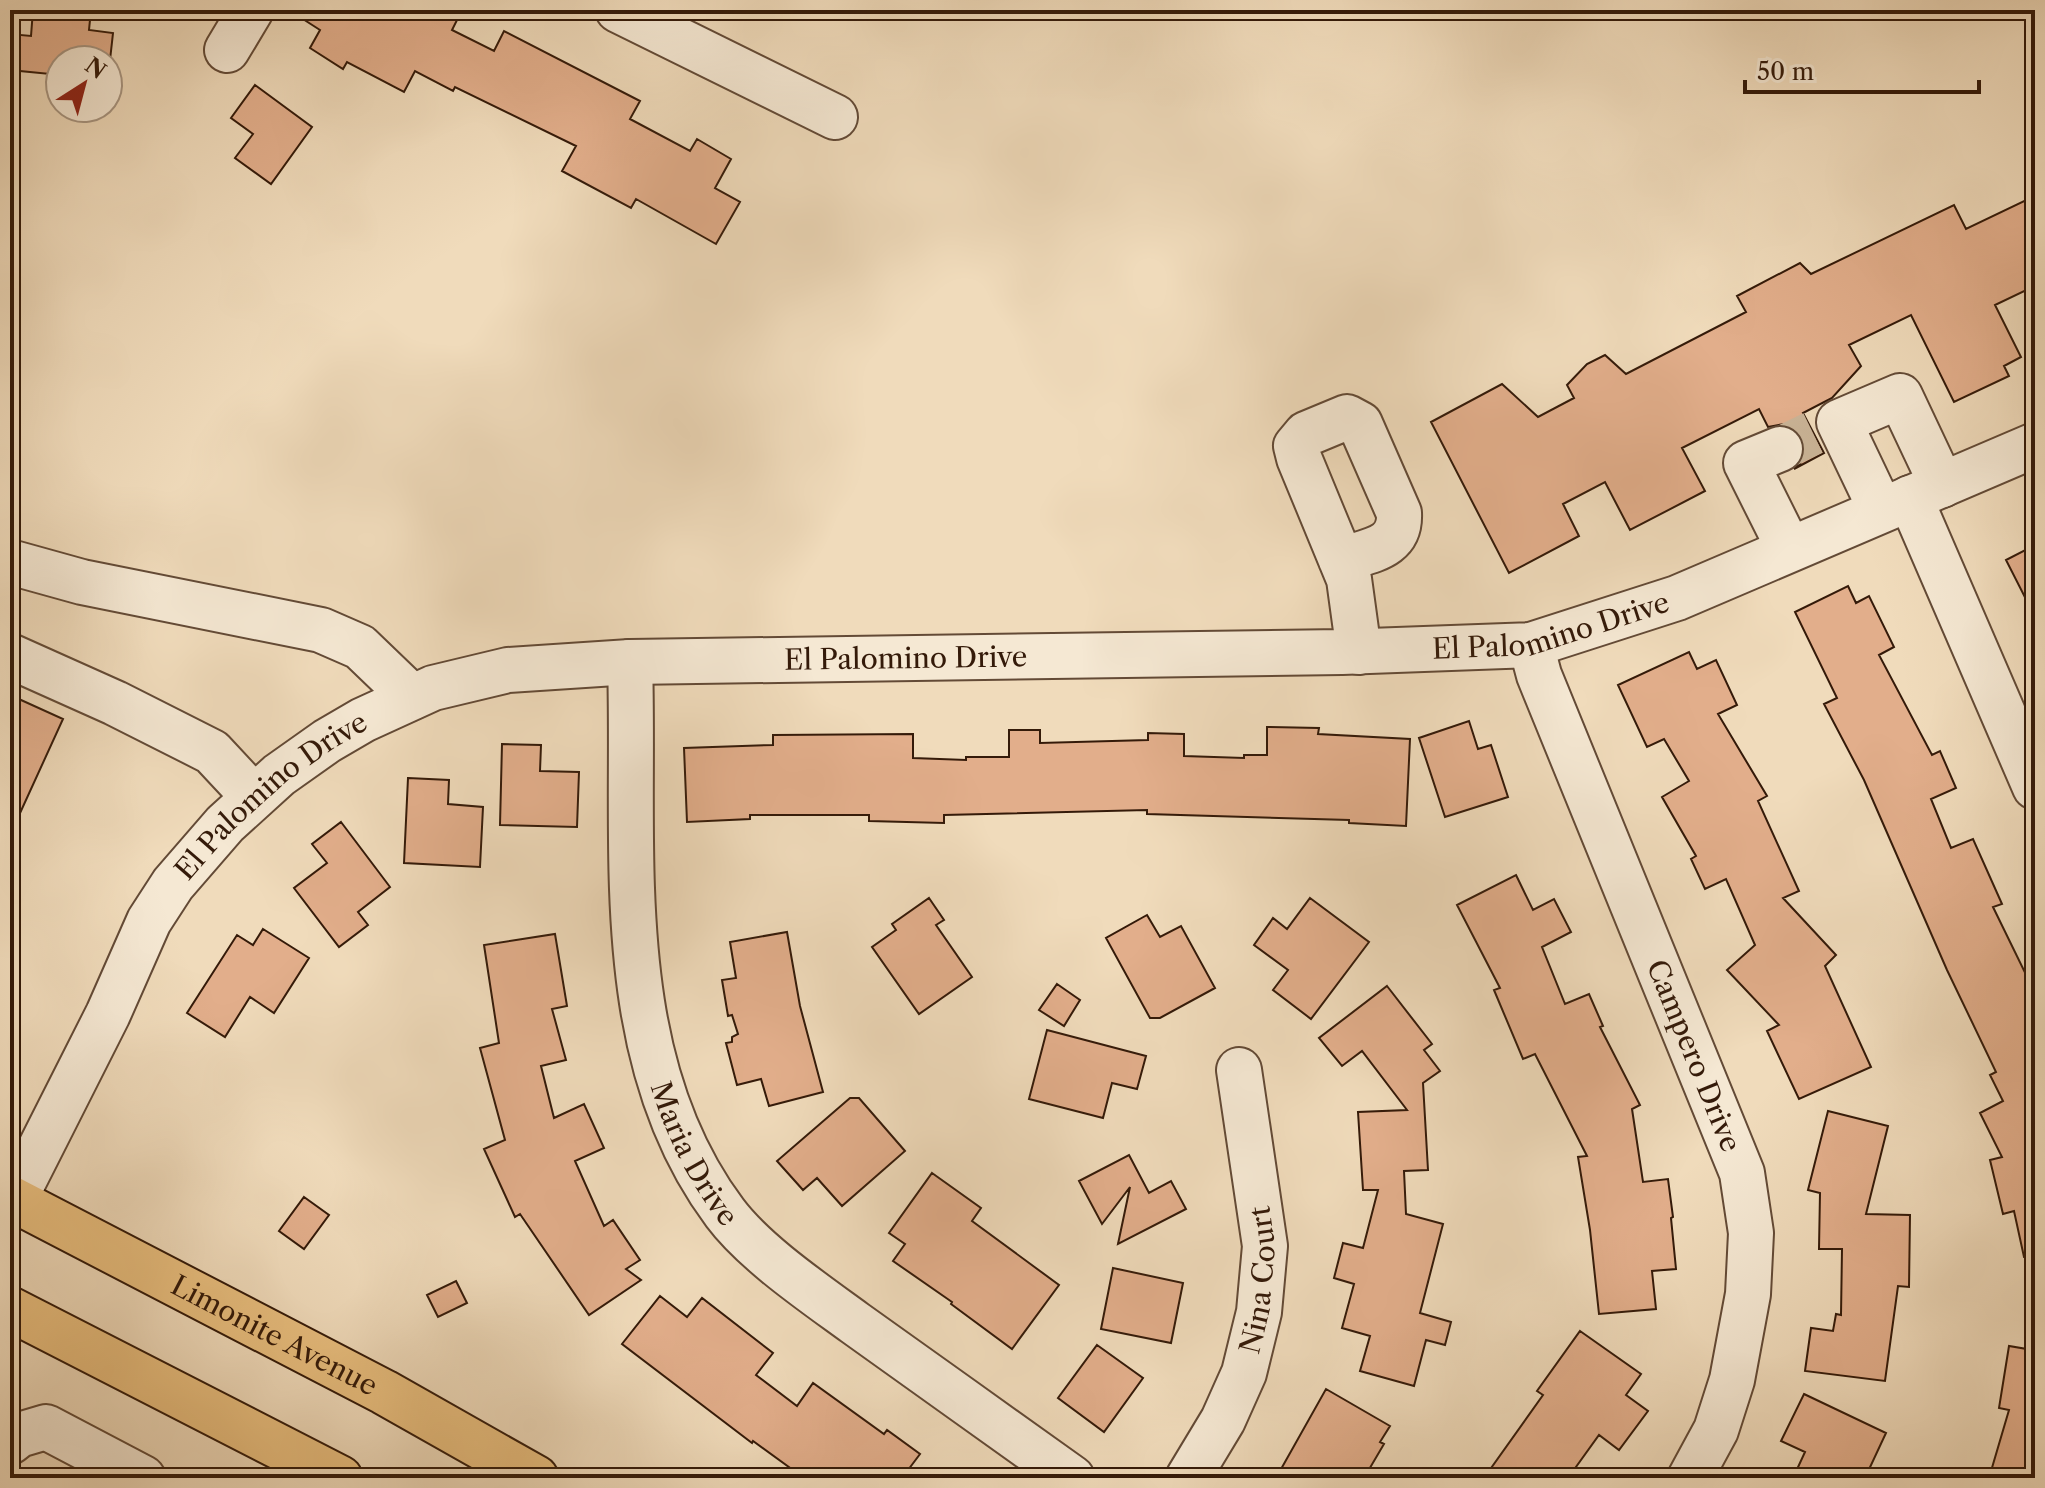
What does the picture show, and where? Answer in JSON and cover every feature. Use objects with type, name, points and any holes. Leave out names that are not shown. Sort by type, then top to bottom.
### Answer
[{"type":"main road","name":"Limonite Avenue","points":[[11,1202],[371,1385],[536,1478]]},
{"type":"main road","points":[[10,1309],[340,1478]]},
{"type":"street","points":[[227,50],[251,10]]},
{"type":"street","points":[[618,10],[835,117]]},
{"type":"street","points":[[1789,549],[1746,463],[1900,396],[1911,498],[2035,787]]},
{"type":"street","points":[[1811,434],[1911,498]]},
{"type":"street","name":"El Palomino Drive","points":[[11,1202],[108,1014],[149,921],[173,884],[225,824],[254,797],[327,741],[363,720],[433,688],[508,670],[630,662],[1359,652],[1531,645],[1677,598],[2035,445]]},
{"type":"street","points":[[1341,560],[1349,579],[1359,652]]},
{"type":"street","points":[[10,562],[82,582],[321,630],[360,647],[412,697]]},
{"type":"street","name":"Campero Drive","points":[[1531,645],[1539,675],[1742,1173],[1751,1233],[1748,1294],[1732,1380],[1716,1430],[1690,1478]]},
{"type":"street","points":[[10,656],[115,703],[212,752],[254,797]]},
{"type":"street","name":"Maria Drive","points":[[630,662],[632,906],[640,999],[653,1059],[690,1156],[726,1215],[769,1257],[814,1293],[1072,1478]]},
{"type":"street","name":"Nina Court","points":[[1188,1478],[1223,1420],[1244,1373],[1259,1312],[1265,1246],[1239,1070]]},
{"type":"street","points":[[10,1442],[19,1435],[46,1427],[143,1478]]},
{"type":"building","points":[[33,10],[91,10],[89,30],[113,33],[112,44],[44,44],[44,73],[10,70],[10,34],[31,36]]},
{"type":"building","points":[[289,10],[462,10],[452,30],[494,51],[504,31],[640,101],[630,119],[690,151],[697,139],[731,159],[715,188],[740,202],[716,244],[636,199],[631,208],[562,171],[576,146],[415,71],[404,92],[347,62],[343,69],[310,48],[320,30]]},
{"type":"building","points":[[255,85],[312,127],[271,184],[235,158],[253,134],[231,118]]},
{"type":"building","points":[[2035,196],[2035,286],[1995,305],[2021,357],[2004,366],[2009,376],[1954,402],[1911,315],[1849,345],[1861,366],[1832,398],[1803,413],[1824,453],[1794,469],[1805,453],[1803,439],[1795,429],[1784,424],[1768,427],[1759,409],[1682,448],[1705,491],[1630,530],[1605,482],[1563,504],[1579,536],[1509,573],[1431,422],[1502,384],[1538,417],[1574,398],[1567,385],[1587,364],[1605,355],[1626,374],[1746,312],[1737,296],[1800,263],[1811,274],[1954,205],[1966,229]]},
{"type":"building","points":[[2035,545],[2035,617],[2006,560]]},
{"type":"building","points":[[1848,586],[1856,603],[1869,596],[1894,647],[1879,655],[1932,755],[1940,751],[1956,788],[1931,799],[1951,848],[1973,839],[2002,904],[1993,907],[2035,993],[2035,1256],[2024,1257],[2014,1211],[2003,1214],[1990,1160],[2002,1157],[1980,1113],[2003,1101],[1990,1075],[1996,1072],[1947,970],[1864,780],[1824,704],[1837,698],[1795,612]]},
{"type":"building","points":[[1689,652],[1697,669],[1716,660],[1737,705],[1718,714],[1767,796],[1758,801],[1799,891],[1783,898],[1836,955],[1825,966],[1871,1067],[1799,1099],[1767,1031],[1779,1025],[1727,970],[1755,945],[1726,879],[1705,889],[1691,859],[1696,856],[1662,797],[1689,781],[1664,739],[1647,747],[1618,685]]},
{"type":"building","points":[[10,695],[63,719],[10,835]]},
{"type":"building","points":[[1469,721],[1478,749],[1491,745],[1508,797],[1445,817],[1419,738]]},
{"type":"building","points":[[1267,727],[1319,728],[1318,734],[1410,739],[1406,826],[1349,823],[1349,820],[1147,814],[1147,810],[944,815],[944,823],[869,821],[869,815],[750,815],[750,819],[687,822],[684,748],[773,745],[773,735],[913,734],[913,758],[966,760],[966,757],[1009,757],[1009,730],[1040,730],[1040,743],[1148,740],[1148,733],[1184,734],[1184,756],[1244,758],[1244,755],[1267,755]]},
{"type":"building","points":[[502,744],[541,745],[540,771],[579,772],[577,827],[500,825]]},
{"type":"building","points":[[408,778],[449,780],[448,804],[483,807],[480,867],[404,863]]},
{"type":"building","points":[[341,822],[390,887],[358,912],[368,925],[339,947],[294,888],[327,863],[312,844]]},
{"type":"building","points":[[1516,875],[1533,910],[1554,899],[1571,932],[1542,947],[1565,1004],[1589,994],[1603,1026],[1600,1027],[1640,1105],[1632,1109],[1643,1182],[1668,1179],[1676,1269],[1652,1271],[1656,1309],[1599,1314],[1578,1157],[1587,1156],[1535,1054],[1523,1059],[1494,990],[1500,988],[1457,905]]},
{"type":"building","points":[[929,898],[944,920],[936,925],[972,977],[919,1014],[872,947],[896,930],[892,924]]},
{"type":"building","points":[[1310,898],[1369,942],[1311,1019],[1273,990],[1288,970],[1254,945],[1273,918],[1287,929]]},
{"type":"building","points":[[1147,915],[1160,937],[1181,926],[1215,988],[1160,1018],[1150,1018],[1106,938]]},
{"type":"building","points":[[263,929],[309,958],[274,1013],[250,997],[225,1037],[187,1013],[237,935],[253,945]]},
{"type":"building","points":[[787,932],[800,1006],[823,1092],[769,1106],[761,1079],[737,1085],[726,1043],[732,1042],[732,1037],[738,1034],[732,1015],[728,1016],[722,980],[736,978],[730,942]]},
{"type":"building","points":[[555,934],[567,1006],[552,1009],[566,1060],[541,1066],[554,1118],[584,1104],[604,1148],[575,1161],[604,1226],[613,1220],[640,1260],[626,1269],[641,1280],[589,1315],[520,1214],[515,1217],[484,1149],[505,1140],[480,1048],[499,1043],[484,945]]},
{"type":"building","points":[[1057,984],[1080,1000],[1064,1026],[1039,1010]]},
{"type":"building","points":[[1387,986],[1432,1044],[1424,1050],[1440,1071],[1423,1083],[1428,1170],[1404,1171],[1406,1214],[1443,1224],[1420,1313],[1451,1322],[1445,1345],[1426,1340],[1414,1386],[1360,1371],[1370,1336],[1342,1328],[1354,1284],[1334,1278],[1343,1243],[1363,1248],[1378,1190],[1363,1190],[1358,1112],[1407,1110],[1362,1051],[1342,1066],[1319,1038]]},
{"type":"building","points":[[1047,1030],[1146,1056],[1137,1089],[1112,1083],[1103,1118],[1029,1099]]},
{"type":"building","points":[[850,1098],[859,1098],[905,1151],[842,1206],[817,1178],[803,1190],[777,1161]]},
{"type":"building","points":[[1828,1111],[1888,1126],[1866,1214],[1910,1215],[1909,1287],[1898,1286],[1885,1381],[1805,1371],[1811,1328],[1833,1331],[1836,1314],[1841,1315],[1842,1249],[1819,1249],[1820,1193],[1808,1190]]},
{"type":"building","points":[[1129,1155],[1149,1193],[1171,1181],[1186,1209],[1118,1244],[1130,1187],[1102,1224],[1079,1181]]},
{"type":"building","points":[[932,1173],[981,1208],[972,1221],[1059,1285],[1012,1349],[893,1261],[905,1244],[889,1233]]},
{"type":"building","points":[[304,1197],[329,1215],[304,1249],[279,1231]]},
{"type":"building","points":[[1113,1268],[1183,1283],[1171,1343],[1101,1329]]},
{"type":"building","points":[[456,1281],[467,1303],[438,1317],[427,1295]]},
{"type":"building","points":[[660,1296],[687,1317],[702,1298],[773,1353],[756,1375],[797,1406],[813,1383],[884,1434],[887,1430],[920,1454],[902,1478],[804,1478],[752,1443],[622,1344]]},
{"type":"building","points":[[1580,1331],[1641,1374],[1626,1395],[1648,1411],[1619,1450],[1599,1435],[1568,1478],[1484,1478],[1543,1395],[1537,1391]]},
{"type":"building","points":[[2028,1344],[2035,1345],[2035,1478],[1989,1478],[2009,1410],[1999,1408],[2009,1346],[2027,1349]]},
{"type":"building","points":[[1097,1345],[1143,1378],[1104,1432],[1058,1398]]},
{"type":"building","points":[[1326,1389],[1390,1426],[1380,1442],[1384,1444],[1364,1478],[1276,1478]]},
{"type":"building","points":[[1804,1394],[1886,1433],[1865,1478],[1793,1478],[1805,1452],[1781,1441]]},
{"type":"tunnel","points":[[1780,449],[1813,433]]}]
